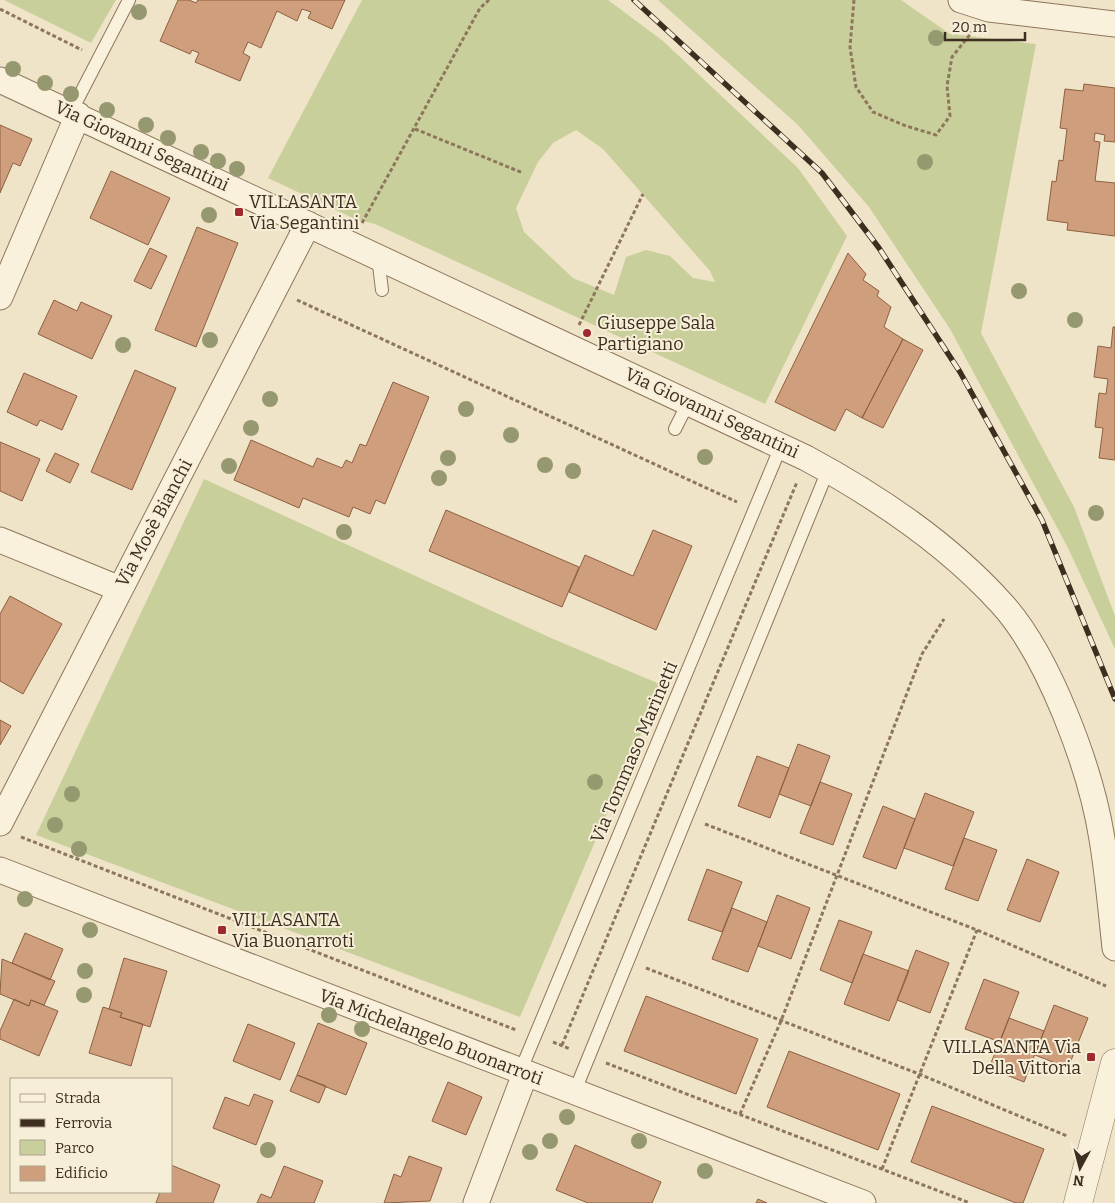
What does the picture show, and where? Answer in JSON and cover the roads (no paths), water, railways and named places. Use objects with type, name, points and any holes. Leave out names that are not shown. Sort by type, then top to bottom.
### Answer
[{"type":"street","points":[[961,0],[989,9],[1115,24]]},
{"type":"street","name":"Via Giovanni Segantini","points":[[0,80],[689,401],[806,458],[828,470],[924,532],[977,578],[1003,605],[1026,637],[1064,711],[1092,794],[1102,838],[1115,948]]},
{"type":"street","points":[[0,297],[74,114]]},
{"type":"street","name":"Via Mosè Bianchi","points":[[9,829],[120,589],[276,290],[308,224]]},
{"type":"street","points":[[0,540],[120,589]]},
{"type":"street","name":"Via Giovanni Segantini","points":[[1102,838],[1115,862]]},
{"type":"street","name":"Via Michelangelo Buonarroti","points":[[0,870],[854,1201]]},
{"type":"street","points":[[1078,1203],[1115,1063]]},
{"type":"street","points":[[476,1203],[523,1073]]},
{"type":"lane","points":[[74,114],[98,58],[129,0]]},
{"type":"lane","points":[[378,257],[382,290]]},
{"type":"lane","points":[[675,428],[689,401]]},
{"type":"lane","name":"Via Tommaso Marinetti","points":[[523,1073],[534,1037],[781,446]]},
{"type":"lane","points":[[574,1093],[828,470]]},
{"type":"railway","points":[[634,0],[822,173],[879,248],[960,372],[1042,520],[1115,699]]},
{"type":"place","name":"VILLASANTA Via Segantini","points":[[239,212]]},
{"type":"place","name":"Giuseppe Sala Partigiano","points":[[587,333]]},
{"type":"place","name":"VILLASANTA Via Buonarroti","points":[[222,930]]},
{"type":"place","name":"VILLASANTA Via Della Vittoria","points":[[1091,1057]]}]
